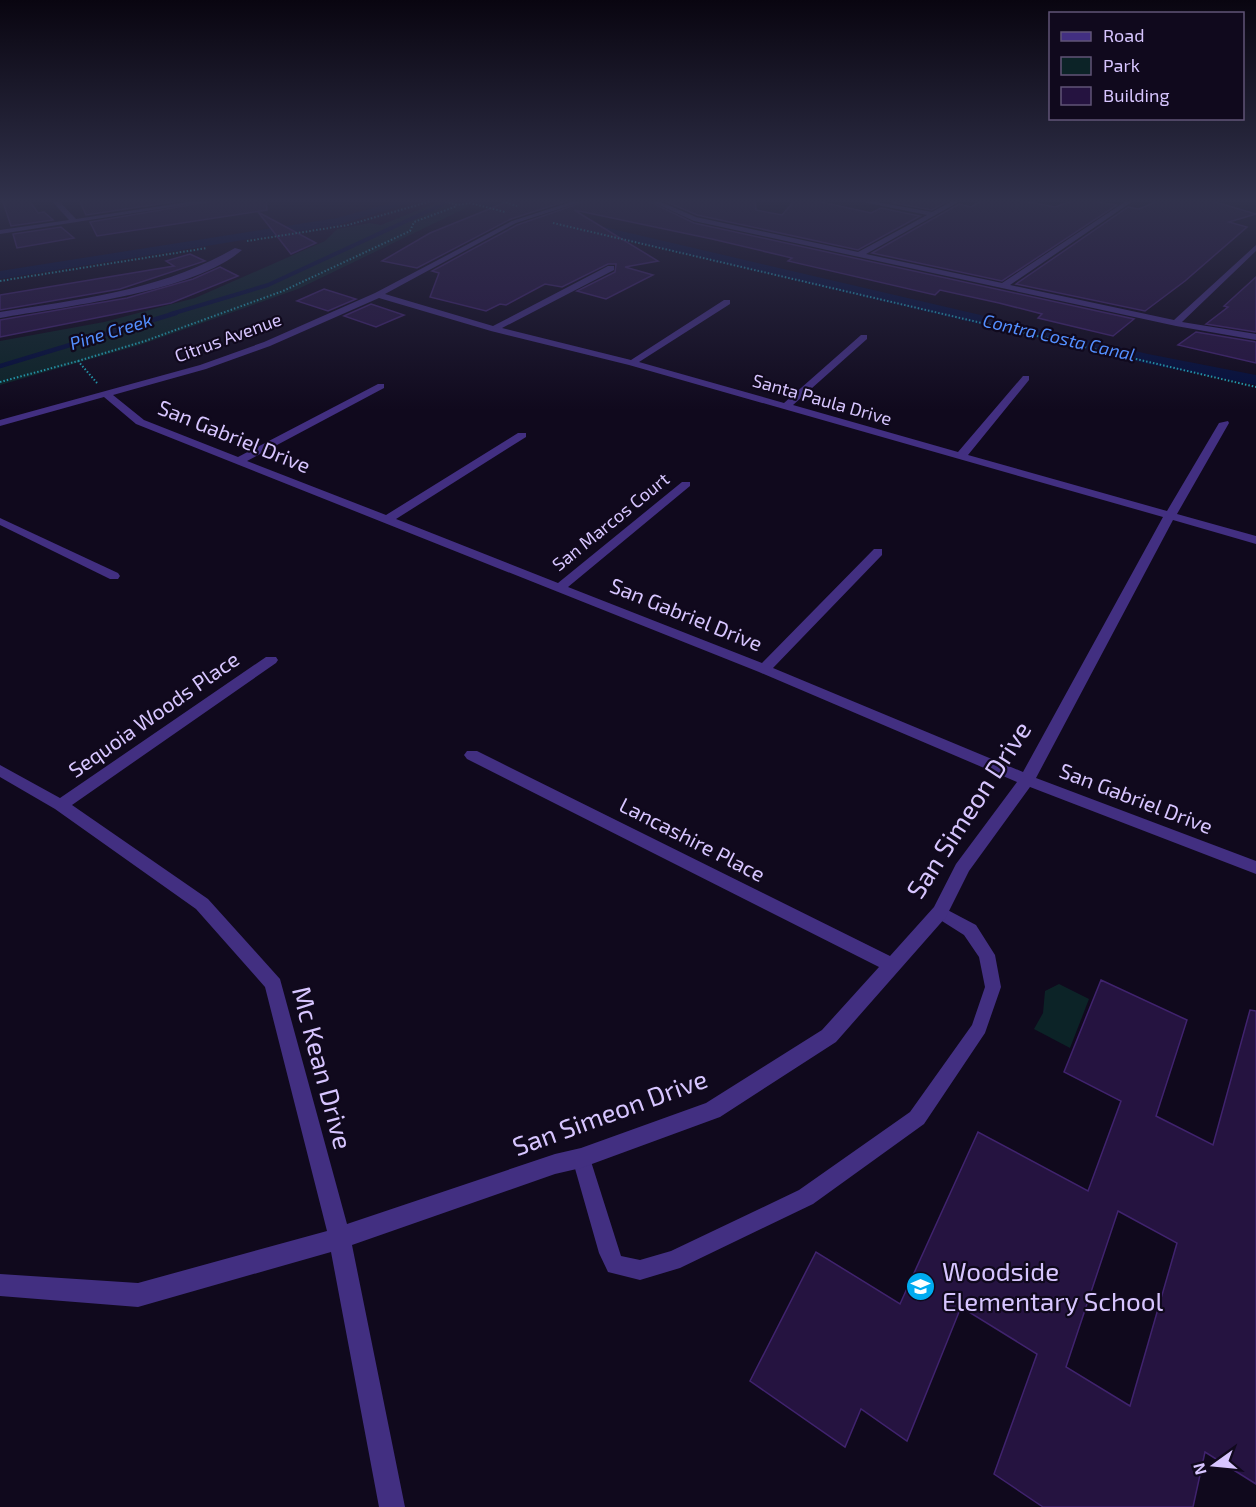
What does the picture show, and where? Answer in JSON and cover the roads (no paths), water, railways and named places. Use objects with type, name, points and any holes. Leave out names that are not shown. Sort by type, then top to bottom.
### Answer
[{"type":"street","points":[[0,315],[146,288],[198,269]]},
{"type":"street","name":"Citrus Avenue","points":[[0,423],[214,363],[267,344],[378,295],[427,269]]},
{"type":"street","points":[[494,328],[608,269]]},
{"type":"street","points":[[931,269],[1176,323],[1256,337]]},
{"type":"street","points":[[1004,285],[1028,269]]},
{"type":"street","points":[[1176,323],[1232,269]]},
{"type":"street","name":"Santa Paula Drive","points":[[378,295],[494,328],[632,363],[1256,540]]},
{"type":"street","points":[[632,363],[727,302]]},
{"type":"street","points":[[785,407],[864,337]]},
{"type":"street","points":[[961,456],[1026,378]]},
{"type":"street","points":[[239,461],[381,386]]},
{"type":"street","name":"San Gabriel Drive","points":[[106,394],[140,422],[764,669],[1027,780],[1256,868]]},
{"type":"street","name":"San Simeon Drive","points":[[0,1286],[138,1295],[340,1238],[555,1164],[581,1158],[713,1110],[829,1036],[940,912],[962,868],[1027,780],[1169,517],[1224,423]]},
{"type":"street","points":[[387,520],[522,435]]},
{"type":"street","name":"San Marcos Court","points":[[559,588],[686,484]]},
{"type":"street","points":[[0,521],[114,576]]},
{"type":"street","points":[[764,669],[878,552]]},
{"type":"street","name":"Sequoia Woods Place","points":[[61,805],[271,660]]},
{"type":"street","name":"Lancashire Place","points":[[472,755],[891,965]]},
{"type":"street","name":"Mc Kean Drive","points":[[0,770],[61,805],[202,904],[273,984],[340,1238],[392,1507]]},
{"type":"lane","points":[[581,1158],[609,1253],[615,1265],[626,1269],[640,1270],[673,1261],[806,1197],[917,1118],[979,1028],[993,987],[991,966],[987,955],[970,930],[940,912]]},
{"type":"waterway","name":"Contra Costa Canal","points":[[0,275],[36,269]]},
{"type":"waterway","name":"Pine Creek","points":[[171,314],[268,285],[302,269]]},
{"type":"waterway","name":"Contra Costa Canal","points":[[767,269],[1148,359],[1256,380]]},
{"type":"waterway","name":"Pine Creek","points":[[0,366],[176,313]]},
{"type":"place","name":"Woodside Elementary School","points":[[921,1287]]}]
